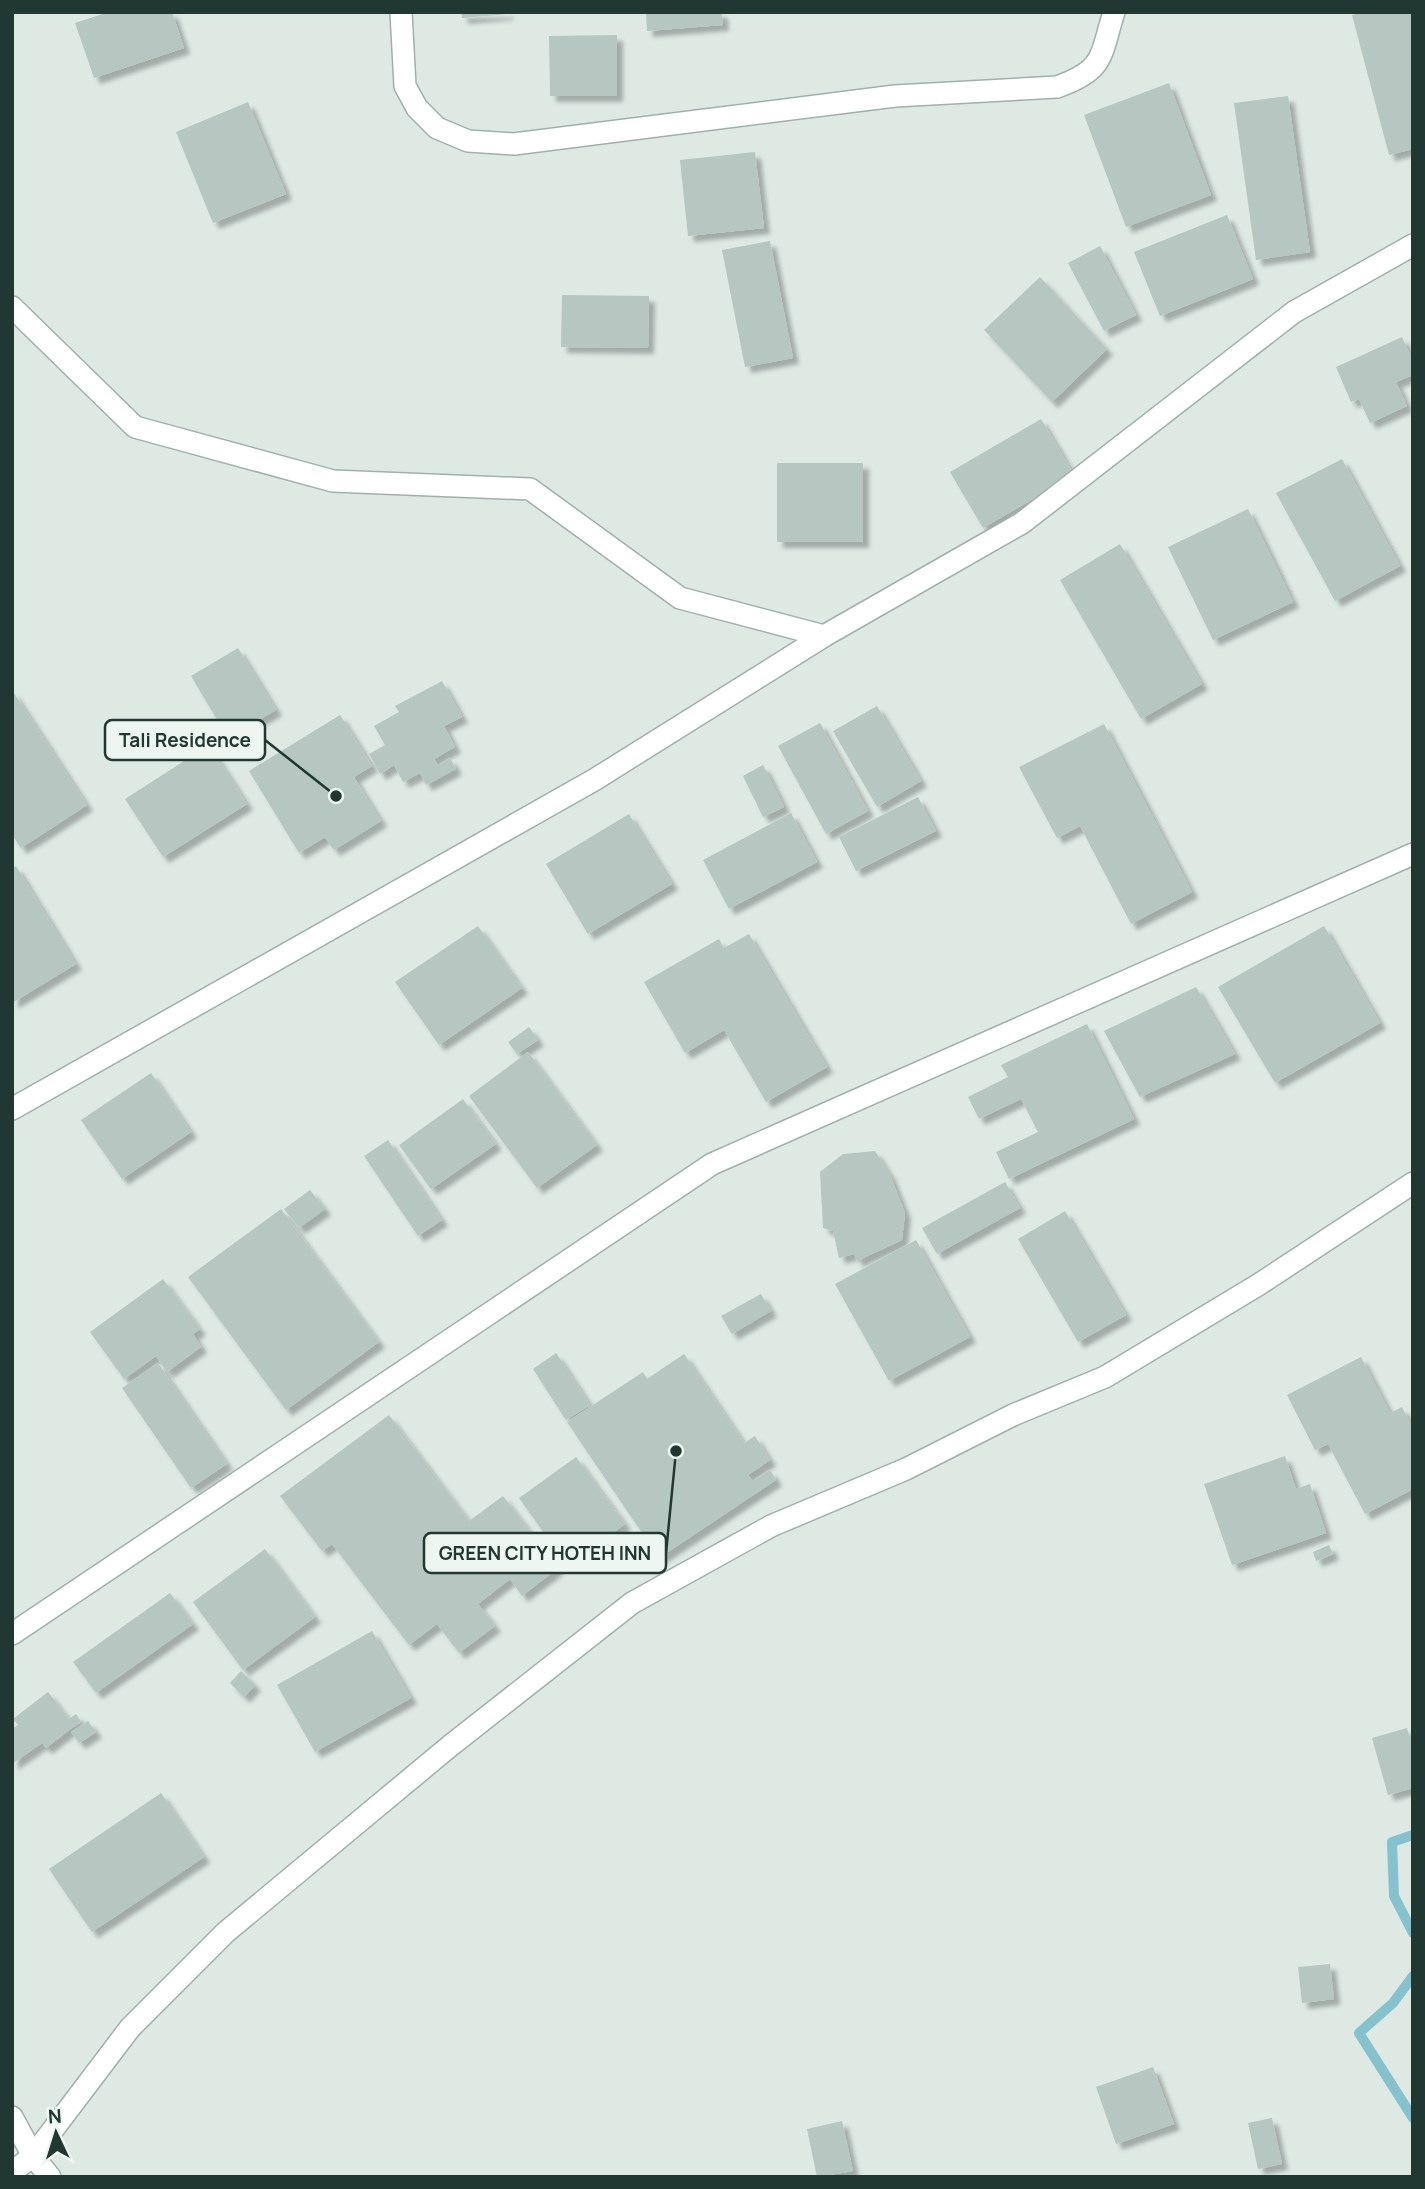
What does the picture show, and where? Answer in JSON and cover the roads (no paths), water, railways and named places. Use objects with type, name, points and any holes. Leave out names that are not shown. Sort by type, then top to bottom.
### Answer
[{"type":"street","points":[[401,12],[405,86],[417,108],[437,128],[468,141],[514,144],[895,96],[1057,87],[1079,79],[1099,64],[1114,12]]},
{"type":"street","points":[[12,1109],[594,780],[824,636],[1022,523],[1294,312],[1413,245]]},
{"type":"street","points":[[12,307],[135,427],[333,481],[530,489],[680,598],[824,636]]},
{"type":"street","points":[[12,1634],[712,1164],[1413,854]]},
{"type":"street","points":[[12,2172],[33,2156],[130,2028],[226,1932],[450,1746],[632,1603],[771,1526],[906,1469],[1013,1415],[1105,1377],[1258,1285],[1413,1183]]},
{"type":"street","points":[[12,2117],[33,2156],[50,2177]]},
{"type":"waterway","points":[[1413,1835],[1392,1842],[1394,1896],[1413,1933]]},
{"type":"waterway","points":[[1413,1976],[1393,2003],[1359,2033],[1413,2118]]},
{"type":"place","name":"Tali Residence","points":[[336,796]]},
{"type":"place","name":"GREEN CITY HOTEH INN","points":[[676,1451]]}]
